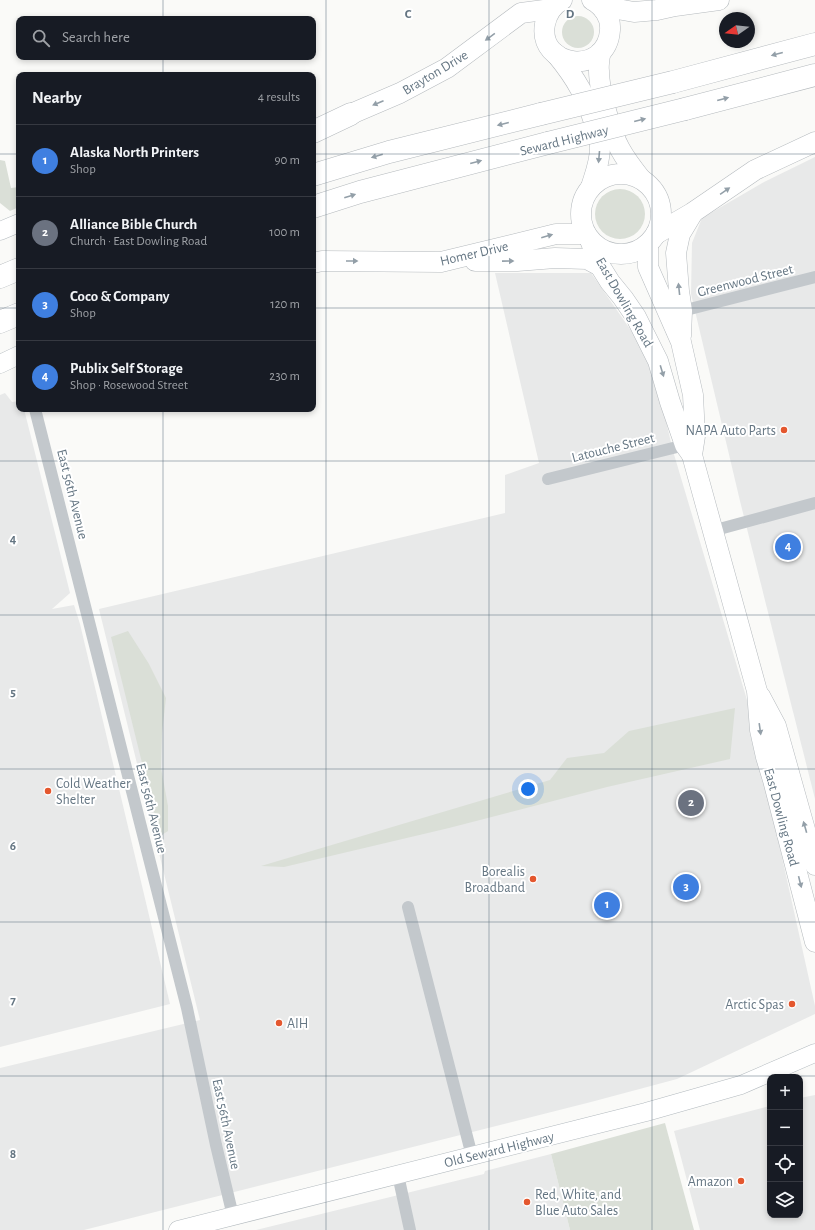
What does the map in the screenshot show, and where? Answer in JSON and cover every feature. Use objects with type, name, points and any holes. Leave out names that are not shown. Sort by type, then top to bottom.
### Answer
[{"type":"highway","points":[[316,174],[390,152],[673,82],[815,44]]},
{"type":"highway","name":"Seward Highway","points":[[316,206],[360,192],[815,75]]},
{"type":"highway","points":[[316,131],[351,114]]},
{"type":"highway","points":[[0,277],[16,270]]},
{"type":"highway","points":[[0,322],[16,315]]},
{"type":"highway","points":[[0,337],[16,332]]},
{"type":"main road","points":[[598,3],[634,12],[657,10],[719,0]]},
{"type":"main road","points":[[550,48],[558,56],[575,62],[593,58],[600,53],[606,45],[610,27],[608,18],[598,3]]},
{"type":"main road","points":[[546,5],[544,28],[546,39],[550,48],[569,69],[583,92],[594,120],[600,146],[598,165],[591,187]]},
{"type":"main road","name":"Brayton Drive","points":[[316,125],[351,114],[400,93],[447,68],[546,5]]},
{"type":"main road","points":[[600,53],[599,71],[603,96],[619,148],[641,179],[650,186],[658,196],[661,209],[661,222],[652,239]]},
{"type":"main road","points":[[641,179],[631,175],[615,174],[599,180],[591,187],[585,196],[581,206],[580,218],[588,237],[599,248],[611,254],[624,255],[637,252],[652,239],[755,170],[815,142]]},
{"type":"main road","points":[[681,342],[682,311],[676,253],[680,234],[692,213]]},
{"type":"main road","points":[[0,231],[16,225]]},
{"type":"main road","name":"Homer Drive","points":[[316,262],[322,261],[441,262],[556,234],[588,237]]},
{"type":"main road","name":"East Dowling Road","points":[[588,237],[600,266],[636,317],[658,361],[670,402],[688,450],[757,691],[760,730],[766,757],[815,942]]},
{"type":"main road","name":"East Dowling Road","points":[[652,239],[648,267],[681,342],[693,395],[695,436],[688,450]]},
{"type":"main road","points":[[441,262],[517,261],[555,258],[587,259],[600,266]]},
{"type":"main road","points":[[0,364],[16,357]]},
{"type":"main road","name":"East Dowling Road","points":[[757,691],[776,726],[815,865]]},
{"type":"main road","name":"Old Seward Highway","points":[[178,1230],[646,1112],[741,1085],[815,1053]]},
{"type":"street","name":"Greenwood Street","points":[[682,311],[815,278]]},
{"type":"street","name":"East 56th Avenue","points":[[36,412],[186,1001],[232,1216]]},
{"type":"street","name":"Latouche Street","points":[[548,479],[688,450]]},
{"type":"street","points":[[712,531],[815,503]]},
{"type":"street","points":[[408,907],[472,1156]]},
{"type":"street","points":[[398,1175],[410,1230]]},
{"type":"shaded area","points":[[575,16],[581,16],[591,23],[594,32],[593,38],[587,45],[581,48],[575,48],[565,41],[562,35],[562,29],[569,19]]},
{"type":"shaded area","points":[[815,157],[815,799],[740,501],[691,294],[692,243],[702,218],[764,182]]},
{"type":"shaded area","points":[[0,160],[5,161],[11,188],[16,187],[16,208],[10,211],[0,203]]},
{"type":"shaded area","points":[[620,189],[629,191],[640,200],[645,214],[643,223],[634,234],[620,239],[611,237],[600,228],[595,214],[597,205],[606,194]]},
{"type":"shaded area","points":[[495,273],[591,273],[630,329],[653,366],[673,451],[747,700],[815,1006],[815,1014],[677,1079],[591,1102],[84,1230],[0,1230],[0,1068],[200,1020],[99,609],[505,513],[505,475],[539,463]]},
{"type":"shaded area","points":[[5,393],[12,402],[16,401],[16,412],[25,412],[70,593],[52,609],[74,605],[80,624],[170,1004],[0,1047],[0,395]]},
{"type":"shaded area","points":[[128,631],[149,664],[166,698],[162,733],[161,768],[168,806],[168,831],[160,836],[111,637]]},
{"type":"shaded area","points":[[735,708],[730,759],[607,787],[449,828],[284,867],[261,866],[550,780],[567,758],[604,753],[629,731]]},
{"type":"shaded area","name":"Amazon","points":[[815,1095],[815,1230],[700,1230],[674,1131],[767,1107],[767,1218],[803,1218],[803,1097]]},
{"type":"shaded area","points":[[665,1123],[694,1230],[570,1230],[551,1154]]},
{"type":"shaded area","points":[[551,1154],[570,1230],[256,1230],[484,1174],[485,1171]]},
{"type":"place","name":"NAPA Auto Parts","points":[[784,430]]},
{"type":"place","name":"Publix Self Storage","points":[[788,547]]},
{"type":"place","name":"Cold Weather Shelter","points":[[48,791]]},
{"type":"place","name":"Alliance Bible Church","points":[[691,803]]},
{"type":"place","name":"Borealis Broadband","points":[[533,879]]},
{"type":"place","name":"Coco & Company","points":[[686,887]]},
{"type":"place","name":"Alaska North Printers","points":[[607,905]]},
{"type":"place","name":"Arctic Spas","points":[[792,1004]]},
{"type":"place","name":"AIH","points":[[279,1023]]},
{"type":"place","name":"Amazon","points":[[741,1181]]},
{"type":"place","name":"Red, White, and Blue Auto Sales","points":[[527,1202]]}]
